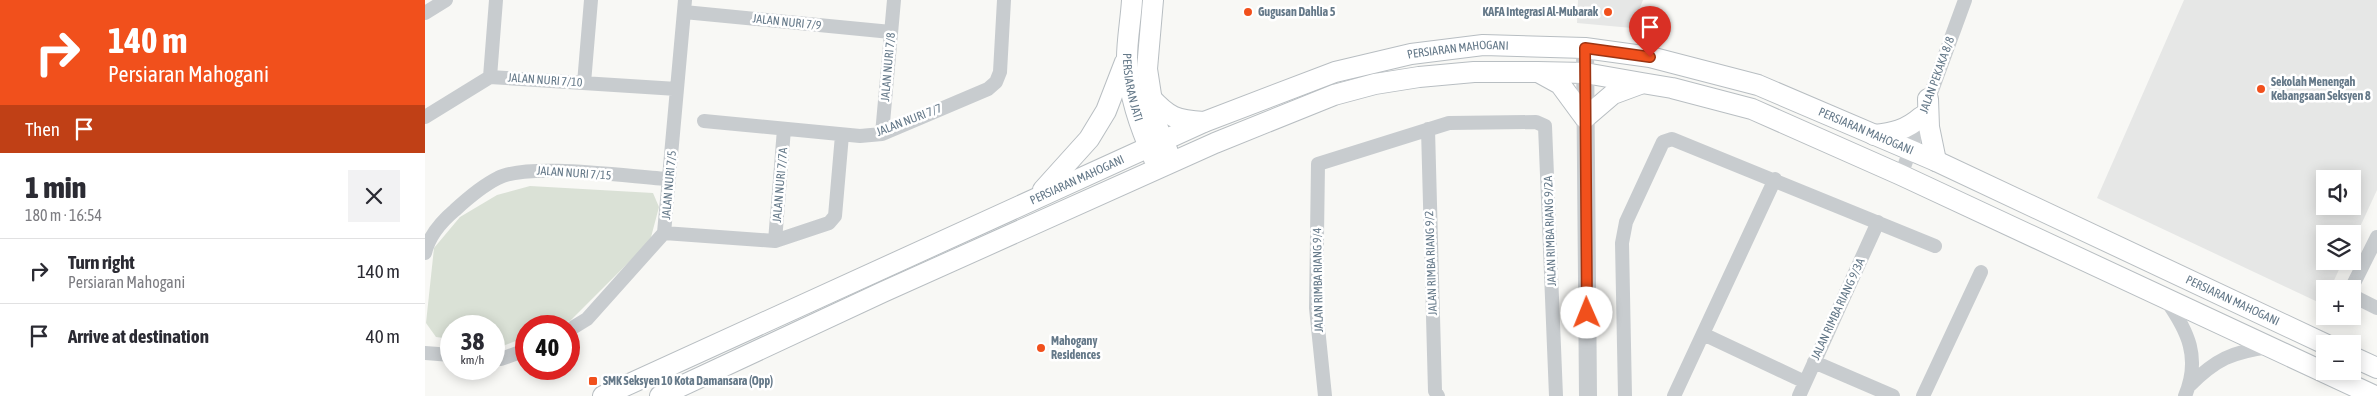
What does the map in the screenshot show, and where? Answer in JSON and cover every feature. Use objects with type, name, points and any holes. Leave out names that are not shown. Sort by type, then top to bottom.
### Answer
[{"type":"main road","name":"PERSIARAN JATI","points":[[1132,0],[1127,57],[1131,92],[1140,127],[1156,144],[1166,167]]},
{"type":"main road","name":"PERSIARAN JATI","points":[[1153,0],[1147,69],[1155,121],[1156,144]]},
{"type":"main road","name":"PERSIARAN MAHOGANI","points":[[603,396],[1204,122],[1335,72],[1411,54],[1483,45],[1585,48],[1650,57],[1758,85],[1936,161],[2316,340]]},
{"type":"main road","points":[[1035,198],[1089,139],[1106,111],[1127,57]]},
{"type":"main road","name":"PERSIARAN MAHOGANI","points":[[660,396],[883,292],[1166,167],[1215,143],[1334,94],[1375,84],[1419,77],[1474,72],[1585,73],[1672,88],[1752,109],[1901,175],[2375,396]]},
{"type":"main road","points":[[1538,72],[1560,84],[1585,118],[1613,94],[1642,83]]},
{"type":"main road","points":[[1150,97],[1171,116],[1184,121],[1204,122]]},
{"type":"main road","points":[[1874,135],[1900,131],[1924,108]]},
{"type":"main road","points":[[1924,108],[1936,161]]},
{"type":"main road","points":[[2361,361],[2377,368]]},
{"type":"street","points":[[425,13],[446,0]]},
{"type":"street","points":[[490,77],[496,0]]},
{"type":"street","points":[[584,83],[591,0]]},
{"type":"street","name":"JALAN NURI 7/8","points":[[882,134],[894,0]]},
{"type":"street","name":"JALAN NURI 7/7","points":[[704,121],[842,135],[882,134],[988,88],[996,82],[1000,72],[1003,0]]},
{"type":"street","name":"JALAN PEKAKA 8/8","points":[[1901,175],[1965,0]]},
{"type":"street","name":"JALAN NURI 7/9","points":[[684,6],[891,32]]},
{"type":"street","name":"JALAN NURI 7/5","points":[[580,323],[587,319],[665,233],[684,6]]},
{"type":"street","points":[[1585,48],[1589,396]]},
{"type":"street","name":"JALAN NURI 7/10","points":[[425,117],[490,77],[677,89]]},
{"type":"street","name":"JALAN RIMBA RIANG 9/2A","points":[[1428,129],[1449,123],[1536,122],[1545,126],[1556,396]]},
{"type":"street","name":"JALAN NURI 7/7A","points":[[775,240],[784,129]]},
{"type":"street","name":"JALAN RIMBA RIANG 9/4","points":[[1325,396],[1316,308],[1318,164],[1428,129]]},
{"type":"street","name":"JALAN RIMBA RIANG 9/2","points":[[1428,129],[1435,391],[1438,396]]},
{"type":"street","points":[[665,233],[775,240],[829,223],[835,216],[842,135]]},
{"type":"street","points":[[1625,396],[1622,242],[1626,222],[1663,142],[1672,139],[1935,246]]},
{"type":"street","name":"JALAN NURI 7/15","points":[[425,253],[427,242],[449,216],[473,193],[499,177],[527,170],[669,180]]},
{"type":"street","points":[[1674,396],[1775,180]]},
{"type":"street","name":"JALAN RIMBA RIANG 9/3A","points":[[1799,396],[1878,222]]},
{"type":"street","points":[[2356,280],[2377,237]]},
{"type":"street","points":[[1923,396],[1981,272]]},
{"type":"street","points":[[2164,298],[2183,325],[2193,353],[2187,391]]},
{"type":"street","points":[[2361,300],[2377,308]]},
{"type":"street","points":[[1703,334],[1805,382]]},
{"type":"street","points":[[2187,391],[2205,370],[2224,357],[2241,351],[2270,347]]},
{"type":"street","points":[[425,353],[440,354]]},
{"type":"street","points":[[1814,362],[1893,396]]},
{"type":"shaded area","name":"KAFA Integrasi Al-Mubarak","points":[[1578,0],[1643,0],[1632,28],[1577,23]]},
{"type":"shaded area","name":"Sekolah Menengah Kebangsaan Seksyen 8","points":[[2184,0],[2377,0],[2377,190],[2361,225],[2316,225],[2316,270],[2339,270],[2334,280],[2316,280],[2316,301],[2097,198]]},
{"type":"shaded area","points":[[530,186],[653,193],[659,207],[650,241],[576,315],[515,315],[515,341],[505,345],[505,315],[440,315],[440,338],[436,337],[426,323],[434,248],[460,217],[497,195]]},
{"type":"place","name":"Gugusan Dahlia 5","points":[[1248,12]]},
{"type":"place","name":"KAFA Integrasi Al-Mubarak","points":[[1608,12]]},
{"type":"place","name":"Sekolah Menengah Kebangsaan Seksyen 8","points":[[2261,89]]},
{"type":"place","name":"Mahogany Residences","points":[[1041,348]]},
{"type":"place","name":"SMK Seksyen 10 Kota Damansara (Opp)","points":[[593,381]]},
{"type":"route","points":[[1587,313],[1585,48],[1650,57]]}]
